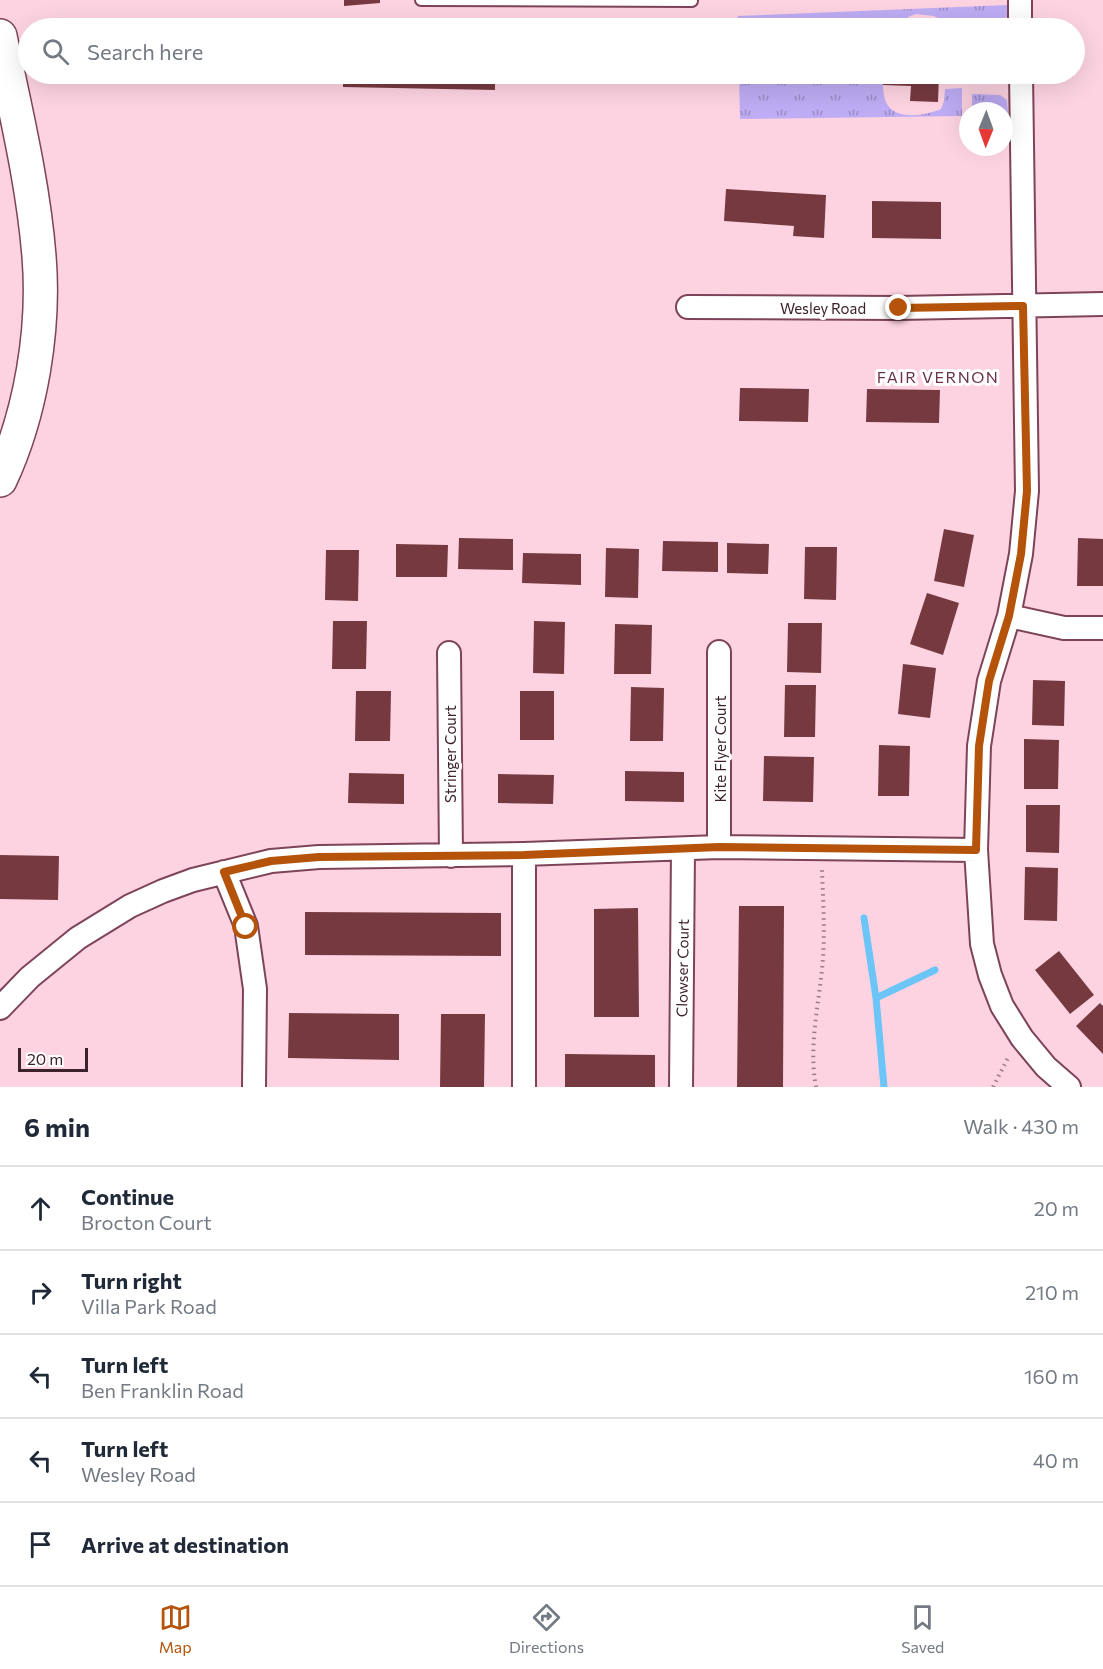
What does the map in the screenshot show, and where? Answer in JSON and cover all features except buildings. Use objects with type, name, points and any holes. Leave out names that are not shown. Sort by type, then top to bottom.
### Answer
[{"type":"main road","points":[[0,36],[31,191],[39,258],[40,290],[30,388],[13,446],[0,480]]},
{"type":"street","points":[[1020,0],[1020,18]]},
{"type":"street","points":[[1021,84],[1027,491],[1021,554],[1009,616],[989,681],[979,746],[976,850],[982,944],[990,975],[1002,1006],[1022,1038],[1046,1067],[1069,1087]]},
{"type":"street","name":"Wesley Road","points":[[688,307],[899,308],[1103,304]]},
{"type":"street","points":[[1009,616],[1064,628],[1103,628]]},
{"type":"street","name":"Kite Flyer Court","points":[[719,652],[719,847]]},
{"type":"street","name":"Stringer Court","points":[[449,653],[451,856]]},
{"type":"street","points":[[1,1005],[30,977],[78,938],[130,906],[194,880],[271,861],[319,857],[524,855],[719,847],[976,850]]},
{"type":"street","name":"Clowser Court","points":[[681,1087],[683,849]]},
{"type":"street","points":[[524,855],[524,1087]]},
{"type":"street","points":[[224,872],[246,927],[255,989],[254,1087]]},
{"type":"lane","points":[[421,0],[692,1]]},
{"type":"path","points":[[816,1087],[814,1048],[823,957],[824,909],[820,848]]},
{"type":"path","points":[[993,1087],[1004,1064],[1022,1038]]},
{"type":"green space","points":[[1008,5],[1007,17],[1003,18],[938,18],[916,14],[908,18],[738,18],[738,16]]},
{"type":"green space","points":[[739,84],[883,84],[885,100],[889,107],[900,114],[907,115],[929,113],[941,109],[945,89],[962,88],[959,116],[740,119]]},
{"type":"green space","points":[[972,94],[1000,95],[1007,102],[972,102]]},
{"type":"waterway","points":[[864,918],[876,998],[884,1087]]},
{"type":"waterway","points":[[876,998],[935,970]]},
{"type":"district","name":"FAIR VERNON","points":[[938,376]]},
{"type":"route","points":[[246,927],[224,872],[271,861],[319,857],[524,855],[719,847],[976,850],[979,746],[989,681],[1009,616],[1021,554],[1027,491],[1023,306],[899,308]]}]
